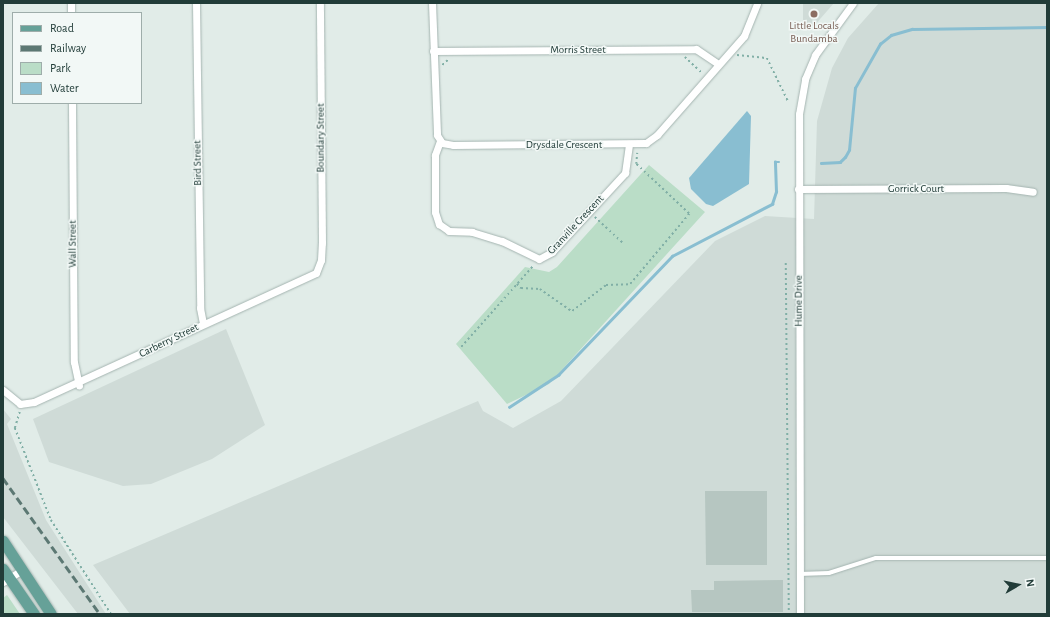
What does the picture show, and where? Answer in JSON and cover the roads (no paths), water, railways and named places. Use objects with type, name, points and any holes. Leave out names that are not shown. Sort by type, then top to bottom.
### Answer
[{"type":"main road","points":[[3,542],[51,614]]},
{"type":"main road","points":[[5,576],[34,614]]},
{"type":"street","name":"Bird Street","points":[[196,3],[200,308],[203,324]]},
{"type":"street","name":"Boundary Street","points":[[316,273],[321,260],[322,243],[320,3]]},
{"type":"street","points":[[432,3],[436,128],[440,141]]},
{"type":"street","name":"Drysdale Crescent","points":[[440,141],[453,145],[629,145],[646,142],[657,135],[751,26],[757,3]]},
{"type":"street","name":"Hume Drive","points":[[800,614],[799,114],[805,79],[822,42],[853,3]]},
{"type":"street","name":"Morris Street","points":[[433,51],[696,50],[718,64]]},
{"type":"street","name":"Wall Street","points":[[72,104],[74,362],[79,385]]},
{"type":"street","name":"Granville Crescent","points":[[440,141],[435,155],[435,212],[439,224],[449,231],[472,232],[502,241],[539,259],[552,252],[625,173],[629,145]]},
{"type":"street","name":"Gorrick Court","points":[[798,189],[1006,188],[1033,192]]},
{"type":"street","name":"Carberry Street","points":[[3,390],[20,404],[34,402],[79,385],[203,324],[316,273]]},
{"type":"street","points":[[5,576],[22,570]]},
{"type":"lane","points":[[800,574],[829,573],[876,558],[1047,558]]},
{"type":"water","points":[[747,111],[751,116],[749,184],[713,206],[706,204],[691,189],[689,178]]},
{"type":"waterway","points":[[821,163],[840,162],[849,150],[855,88],[880,44],[891,35],[912,29],[1047,27]]},
{"type":"waterway","points":[[509,407],[558,375],[672,256],[772,204],[776,192],[775,162],[779,162]]},
{"type":"railway","points":[[3,478],[100,614]]},
{"type":"place","name":"Little Locals Bundamba","points":[[814,14]]}]
